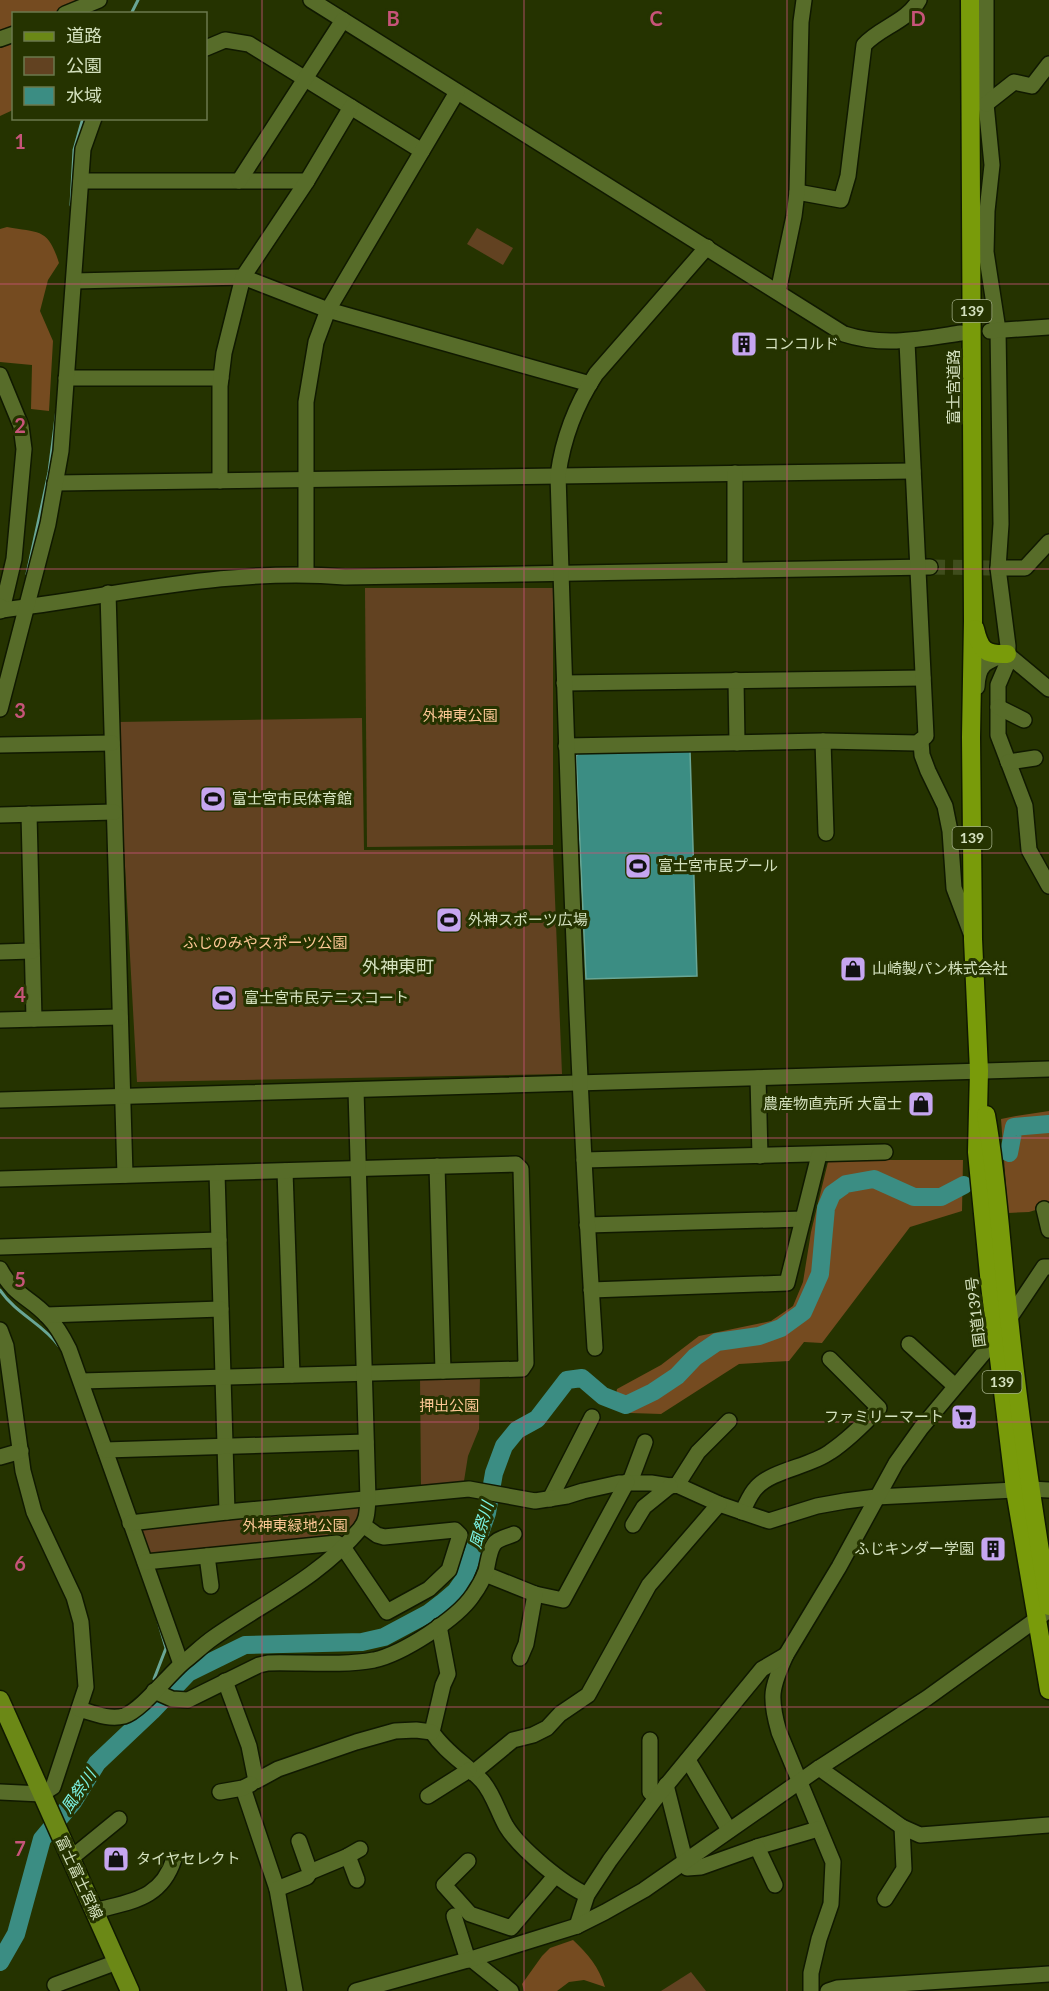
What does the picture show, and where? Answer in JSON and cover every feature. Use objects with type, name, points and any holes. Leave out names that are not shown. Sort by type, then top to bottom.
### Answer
[{"type":"highway","name":"富士宮道路","points":[[970,0],[973,621],[971,737]]},
{"type":"highway","points":[[973,621],[980,646],[991,653],[1007,654]]},
{"type":"highway","name":"国道139号","points":[[971,737],[973,939],[979,1071],[977,1152],[997,1337],[1045,1612],[1049,1690]]},
{"type":"highway","name":"国道139号","points":[[979,1071],[993,1151],[1022,1490]]},
{"type":"main road","name":"富士富士宮線","points":[[0,1700],[130,1991]]},
{"type":"street","points":[[70,12],[99,0]]},
{"type":"street","points":[[311,0],[844,333],[879,342],[907,342],[962,333]]},
{"type":"street","points":[[778,292],[797,192],[804,0]]},
{"type":"street","points":[[797,192],[841,200],[848,176],[864,45],[872,37],[914,10],[919,0]]},
{"type":"street","points":[[986,0],[986,104],[992,165],[987,211],[986,252],[994,331],[1001,524],[998,568],[1008,646],[1007,664],[998,685],[998,735],[1025,806],[1029,850],[1049,886]]},
{"type":"street","points":[[239,181],[343,20]]},
{"type":"street","points":[[207,48],[225,40],[249,44],[422,151]]},
{"type":"street","points":[[986,104],[1014,82],[1032,86],[1049,64]]},
{"type":"street","points":[[306,574],[306,402],[316,342],[328,310],[457,92]]},
{"type":"street","points":[[220,481],[221,378],[224,353],[243,277],[308,181],[351,107]]},
{"type":"street","points":[[0,710],[48,524],[61,451],[83,149],[93,120]]},
{"type":"street","points":[[81,181],[308,181]]},
{"type":"street","points":[[595,1348],[580,1083],[566,746],[558,475],[564,440],[582,395],[609,359],[707,247]]},
{"type":"street","points":[[74,281],[243,277],[328,310],[590,384]]},
{"type":"street","points":[[994,331],[1049,327]]},
{"type":"street","points":[[566,746],[824,741],[917,743],[926,736],[923,678],[924,567],[913,471],[907,342]]},
{"type":"street","points":[[0,375],[21,426],[24,449],[14,559],[1,609],[226,577],[306,574],[345,577],[924,567]]},
{"type":"street","points":[[66,378],[221,378]]},
{"type":"street","points":[[55,483],[913,471]]},
{"type":"street","points":[[735,473],[735,570]]},
{"type":"street","points":[[998,568],[1025,568],[1049,543]]},
{"type":"street","points":[[108,593],[125,1175]]},
{"type":"street","points":[[1007,654],[1049,689]]},
{"type":"street","points":[[971,737],[975,722],[978,676],[988,660],[1007,654]]},
{"type":"street","points":[[564,683],[923,678]]},
{"type":"street","points":[[736,680],[737,743]]},
{"type":"street","points":[[998,707],[1024,720]]},
{"type":"street","points":[[824,741],[826,833]]},
{"type":"street","points":[[921,741],[922,755],[945,806],[950,831],[954,888],[973,939]]},
{"type":"street","points":[[0,746],[112,743]]},
{"type":"street","points":[[1008,762],[1035,758]]},
{"type":"street","points":[[0,814],[114,812]]},
{"type":"street","points":[[29,814],[34,1020]]},
{"type":"street","points":[[0,952],[32,951]]},
{"type":"street","points":[[0,1020],[120,1017]]},
{"type":"street","points":[[0,1100],[1049,1070]]},
{"type":"street","points":[[758,1078],[760,1156]]},
{"type":"street","points":[[79,1709],[110,1717],[123,1716],[135,1711],[181,1664],[212,1639],[314,1573],[363,1525],[367,1514],[368,1499],[356,1090]]},
{"type":"street","points":[[584,1160],[885,1152]]},
{"type":"street","points":[[591,1290],[787,1283],[819,1155]]},
{"type":"street","points":[[0,1179],[516,1164],[521,1169],[526,1363],[522,1369],[81,1381]]},
{"type":"street","points":[[437,1166],[443,1371]]},
{"type":"street","points":[[285,1171],[292,1375]]},
{"type":"street","points":[[217,1173],[227,1512]]},
{"type":"street","points":[[1044,1209],[1049,1230]]},
{"type":"street","points":[[587,1225],[803,1219]]},
{"type":"street","points":[[0,1247],[219,1240]]},
{"type":"street","points":[[1009,1319],[1047,1263]]},
{"type":"street","points":[[0,1269],[8,1284],[46,1315],[60,1332],[69,1349],[181,1664]]},
{"type":"street","points":[[46,1315],[221,1309]]},
{"type":"street","points":[[0,1330],[6,1346],[17,1431],[34,1512],[74,1597],[81,1622],[86,1687],[53,1787],[42,1794],[0,1792]]},
{"type":"street","points":[[811,1991],[811,1973],[831,1904],[833,1862],[779,1732],[773,1711],[772,1695],[775,1680],[786,1655],[839,1567],[896,1462],[955,1386],[997,1337]]},
{"type":"street","points":[[909,1344],[955,1386]]},
{"type":"street","points":[[742,1512],[756,1488],[775,1475],[812,1462],[831,1452],[879,1408],[830,1359]]},
{"type":"street","points":[[550,1499],[592,1417]]},
{"type":"street","points":[[633,1524],[644,1507],[674,1485],[698,1452],[729,1421]]},
{"type":"street","points":[[105,1450],[366,1442]]},
{"type":"street","points":[[485,1574],[536,1594],[562,1600],[628,1482],[645,1442]]},
{"type":"street","points":[[0,1457],[21,1451]]},
{"type":"street","points":[[130,1523],[469,1489],[536,1501],[628,1482],[674,1485],[719,1504],[769,1521],[817,1506],[876,1497],[1049,1490]]},
{"type":"street","points":[[428,1796],[471,1771],[513,1740],[533,1735],[547,1728],[560,1714],[588,1695],[650,1584],[719,1504]]},
{"type":"street","points":[[145,1562],[337,1543],[343,1547],[387,1612],[429,1589],[449,1570],[460,1535],[454,1530],[384,1537],[363,1525]]},
{"type":"street","points":[[155,1691],[178,1701],[188,1700],[259,1665],[375,1660],[394,1652],[457,1613],[473,1596],[485,1574],[493,1545],[514,1534]]},
{"type":"street","points":[[207,1556],[211,1586]]},
{"type":"street","points":[[520,1658],[526,1644],[536,1594]]},
{"type":"street","points":[[356,1991],[469,1960],[577,1926],[644,1890],[819,1768],[927,1698],[1045,1612]]},
{"type":"street","points":[[432,1732],[443,1685],[448,1674],[439,1626]]},
{"type":"street","points":[[577,1926],[587,1895],[666,1785],[762,1670],[786,1655]]},
{"type":"street","points":[[225,1681],[249,1746],[249,1785],[277,1889],[295,1991]]},
{"type":"street","points":[[220,1792],[249,1785],[278,1769],[356,1742],[395,1731],[432,1732],[439,1742],[483,1782],[513,1836],[555,1876],[587,1895]]},
{"type":"street","points":[[650,1740],[650,1792],[656,1798]]},
{"type":"street","points":[[688,1760],[729,1830]]},
{"type":"street","points":[[819,1768],[902,1827],[920,1835],[1049,1825]]},
{"type":"street","points":[[666,1785],[687,1868],[701,1867],[818,1829]]},
{"type":"street","points":[[70,1859],[119,1819]]},
{"type":"street","points":[[885,1899],[904,1869],[902,1827]]},
{"type":"street","points":[[299,1841],[310,1872]]},
{"type":"street","points":[[758,1847],[775,1885]]},
{"type":"street","points":[[277,1889],[354,1852],[357,1881]]},
{"type":"street","points":[[95,1911],[146,1896],[159,1886],[174,1859]]},
{"type":"street","points":[[468,1862],[444,1885],[470,1914],[511,1928],[555,1876]]},
{"type":"street","points":[[454,1916],[469,1960],[511,1991]]},
{"type":"street","points":[[56,1985],[117,1962]]},
{"type":"street","points":[[828,1991],[837,1988],[1049,1974]]},
{"type":"green space","points":[[477,228],[513,248],[503,265],[467,244]]},
{"type":"green space","name":"外神東公園","points":[[365,588],[553,588],[553,845],[367,847]]},
{"type":"green space","name":"ふじのみやスポーツ公園","points":[[362,718],[364,850],[553,849],[562,1074],[137,1082],[117,722]]},
{"type":"green space","name":"押出公園","points":[[480,1375],[479,1429],[468,1456],[464,1481],[421,1487],[420,1376]]},
{"type":"green space","name":"外神東緑地公園","points":[[358,1504],[358,1518],[346,1537],[148,1557],[138,1527]]},
{"type":"green space","points":[[691,1972],[706,1991],[661,1991]]},
{"type":"shaded area","points":[[0,0],[101,0],[90,12],[12,12],[12,110],[0,116]]},
{"type":"shaded area","points":[[7,227],[41,234],[51,243],[59,263],[48,280],[40,311],[53,341],[49,411],[31,409],[32,365],[0,362],[0,229]]},
{"type":"shaded area","points":[[1049,1111],[1049,1206],[1029,1212],[1008,1213],[1001,1119]]},
{"type":"shaded area","points":[[963,1160],[962,1211],[910,1227],[822,1343],[804,1342],[789,1361],[739,1364],[661,1414],[631,1413],[614,1407],[617,1389],[661,1365],[699,1336],[771,1321],[793,1306],[803,1282],[811,1232],[828,1162]]},
{"type":"shaded area","points":[[573,1940],[592,1961],[605,1987],[584,1980],[569,1982],[557,1991],[524,1991],[522,1984],[542,1956],[550,1948]]},
{"type":"water","name":"富士宮市民プール","points":[[690,751],[697,976],[586,979],[576,756],[579,753]]},
{"type":"waterway","points":[[132,12],[138,0]]},
{"type":"waterway","points":[[71,205],[74,150],[82,120]]},
{"type":"waterway","points":[[27,574],[49,472],[57,409]]},
{"type":"waterway","name":"風祭川","points":[[1009,1153],[1014,1127],[1049,1124]]},
{"type":"waterway","name":"風祭川","points":[[0,1962],[16,1934],[42,1839],[73,1802],[97,1763],[188,1673],[245,1645],[362,1642],[384,1637],[429,1613],[456,1591],[463,1581],[487,1513],[494,1473],[504,1446],[517,1430],[537,1419],[567,1380],[582,1378],[603,1396],[626,1405],[653,1392],[677,1376],[695,1357],[717,1342],[759,1336],[781,1328],[803,1312],[820,1274],[826,1208],[832,1194],[846,1184],[874,1179],[914,1197],[941,1197],[964,1185]]},
{"type":"waterway","points":[[0,1290],[14,1306],[53,1338],[59,1346]]},
{"type":"waterway","points":[[154,1679],[166,1648],[157,1617]]},
{"type":"waterway","name":"風祭川","points":[[152,1711],[153,1700]]},
{"type":"tunnel","points":[[930,567],[998,568]]},
{"type":"place","name":"コンコルド","points":[[744,344]]},
{"type":"place","name":"富士宮市民体育館","points":[[213,799]]},
{"type":"place","name":"富士宮市民プール","points":[[638,866]]},
{"type":"place","name":"外神スポーツ広場","points":[[449,920]]},
{"type":"place","name":"山崎製パン株式会社","points":[[853,969]]},
{"type":"place","name":"富士宮市民テニスコート","points":[[224,998]]},
{"type":"place","name":"農産物直売所 大富士","points":[[921,1104]]},
{"type":"place","name":"ファミリーマート","points":[[964,1417]]},
{"type":"place","name":"ふじキンダー学園","points":[[993,1549]]},
{"type":"place","name":"タイヤセレクト","points":[[116,1859]]},
{"type":"district","name":"外神東町","points":[[398,967]]}]
